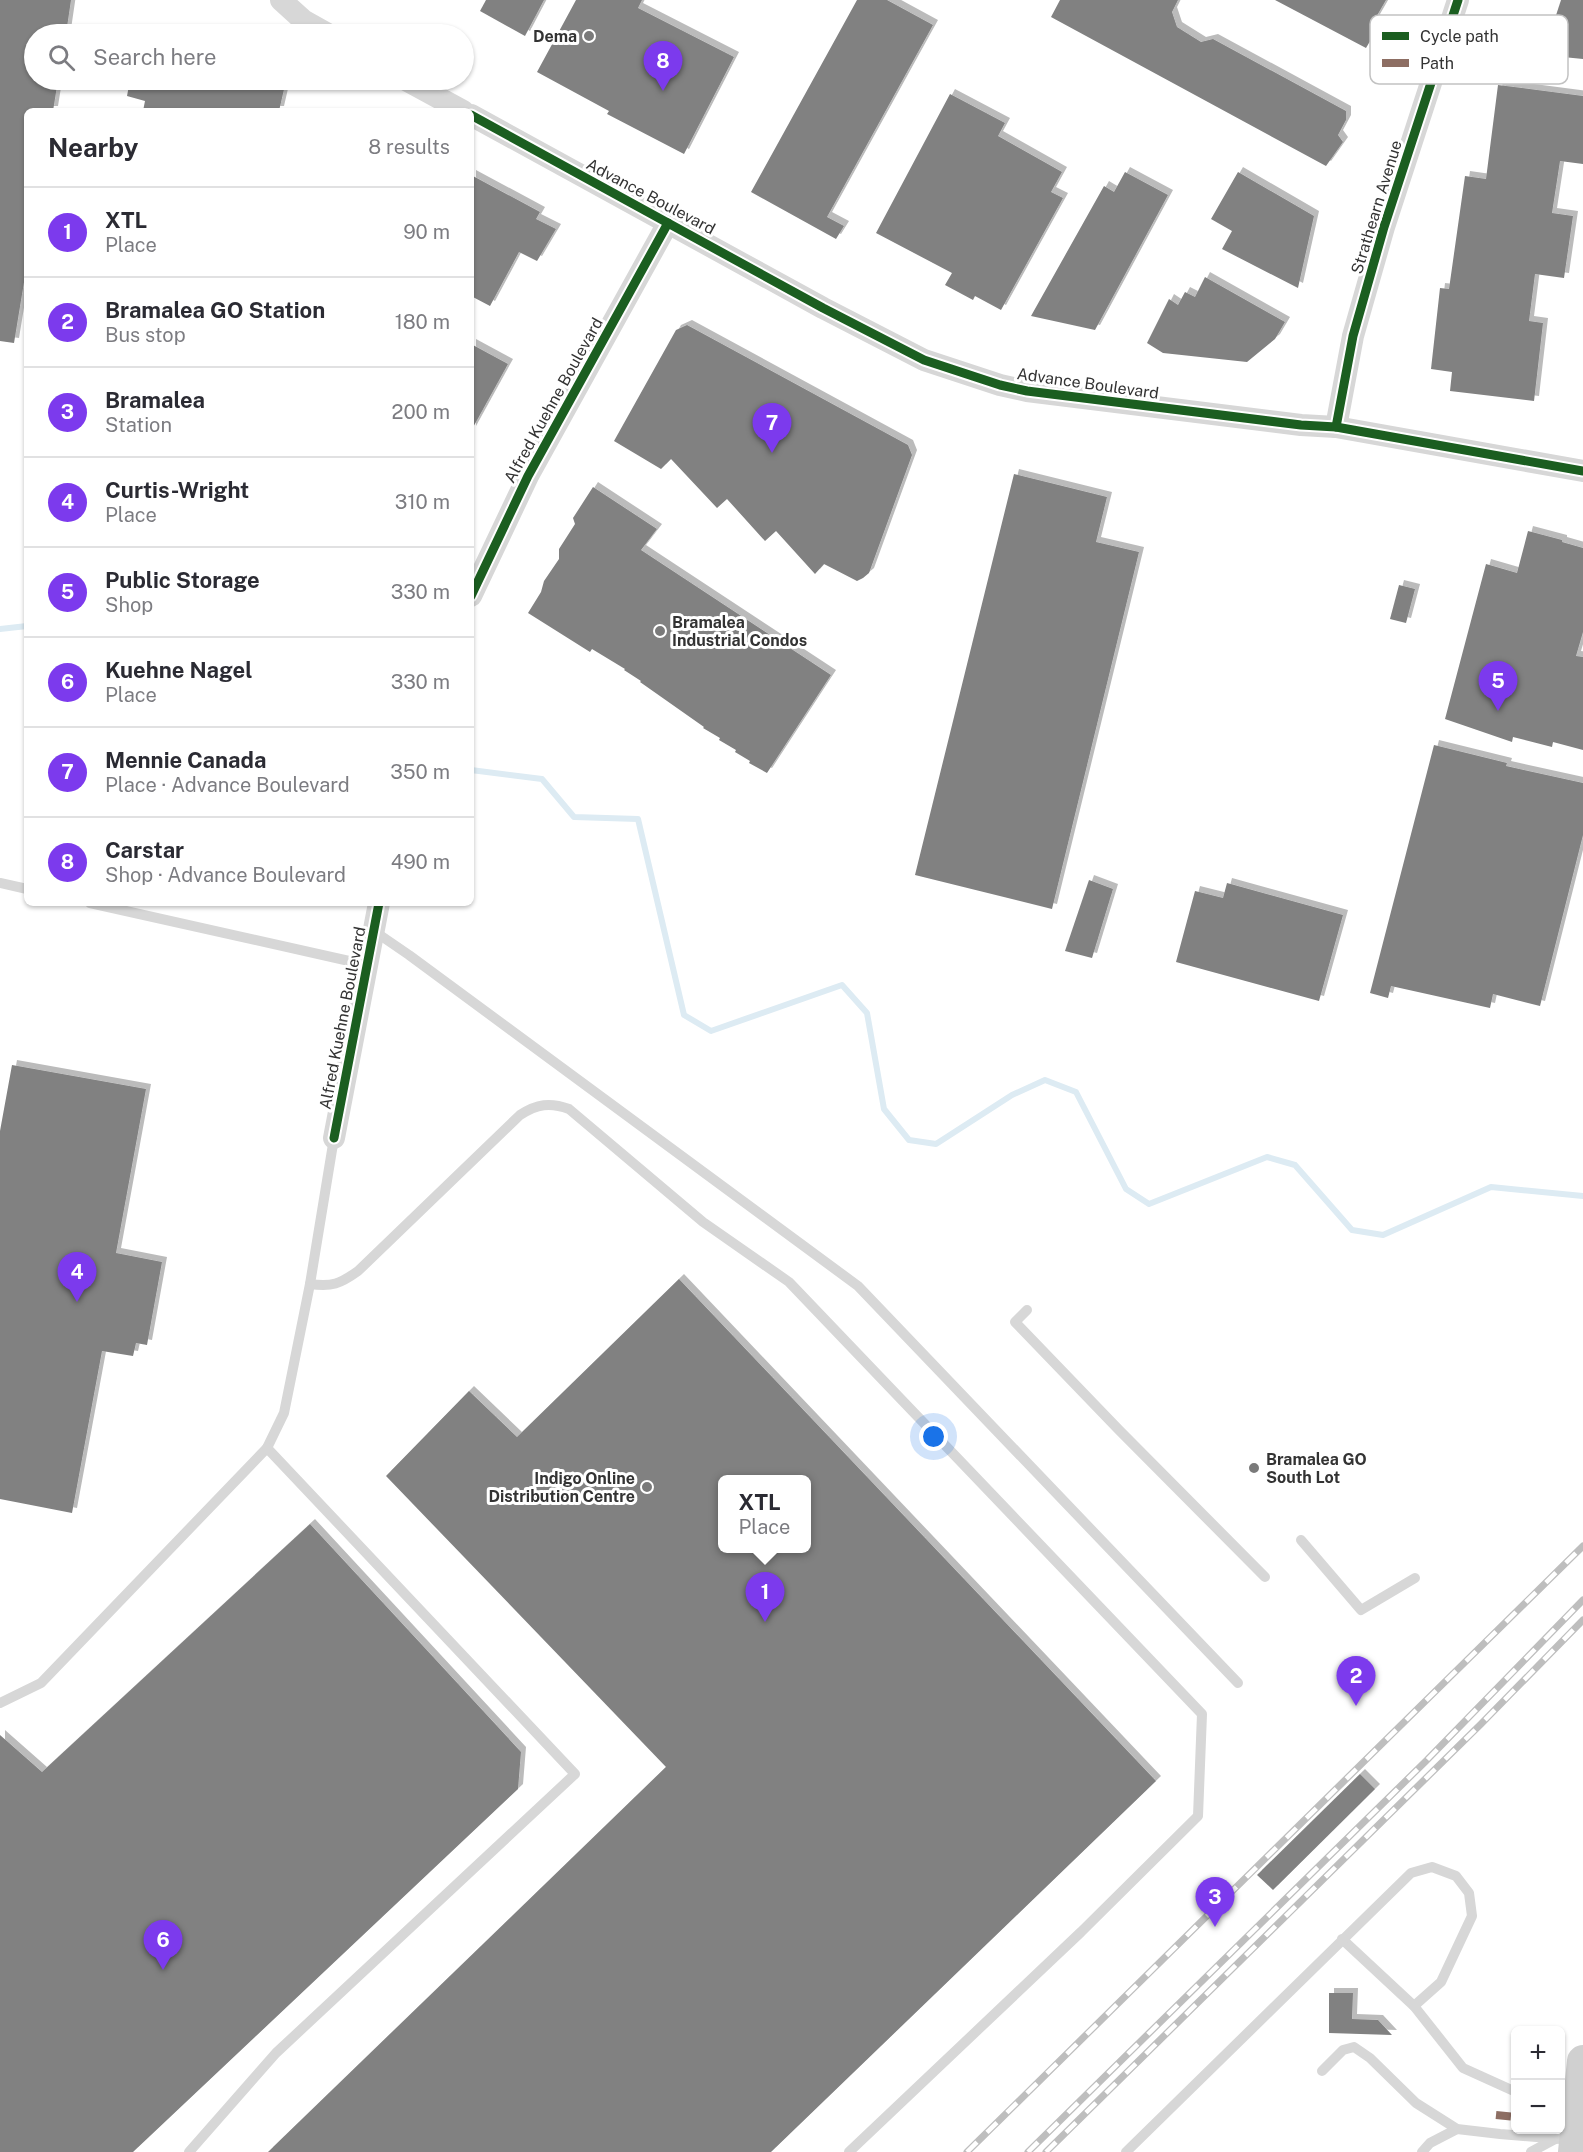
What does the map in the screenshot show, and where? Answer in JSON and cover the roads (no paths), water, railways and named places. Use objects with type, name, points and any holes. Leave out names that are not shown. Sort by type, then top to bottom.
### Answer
[{"type":"main road","points":[[1567,2140],[1583,2061]]},
{"type":"street","points":[[281,0],[310,24]]},
{"type":"street","name":"Strathearn Avenue","points":[[1453,15],[1458,0]]},
{"type":"street","name":"Strathearn Avenue","points":[[1336,427],[1353,336],[1384,227],[1431,84]]},
{"type":"street","points":[[425,90],[458,108]]},
{"type":"street","name":"Advance Boulevard","points":[[474,117],[924,360],[1000,385],[1058,396],[1301,425],[1336,427],[1583,471]]},
{"type":"street","name":"Alfred Kuehne Boulevard","points":[[474,590],[528,476],[668,223]]},
{"type":"street","name":"Alfred Kuehne Boulevard","points":[[334,1138],[378,906]]},
{"type":"lane","points":[[0,883],[24,888]]},
{"type":"lane","points":[[103,906],[367,965]]},
{"type":"lane","points":[[373,931],[410,954],[858,1286],[1238,1683]]},
{"type":"lane","points":[[310,1284],[323,1286],[339,1284],[357,1271],[520,1115],[543,1104],[569,1109],[703,1222],[789,1282],[1202,1714],[1198,1816],[1081,1932],[849,2152]]},
{"type":"lane","points":[[0,1703],[41,1683],[267,1448],[284,1413],[310,1284],[334,1138]]},
{"type":"lane","points":[[1027,1310],[1015,1322],[1265,1577]]},
{"type":"lane","points":[[189,2152],[276,2053],[575,1774],[267,1448]]},
{"type":"lane","points":[[1301,1540],[1361,1610],[1415,1578]]},
{"type":"lane","points":[[1126,2152],[1411,1873],[1432,1867],[1456,1876],[1469,1893],[1472,1916],[1441,1982],[1414,2006]]},
{"type":"lane","points":[[1342,1939],[1414,2006],[1463,2068],[1511,2090]]},
{"type":"lane","points":[[1322,2071],[1343,2050],[1354,2046],[1370,2058],[1416,2103],[1457,2129],[1567,2140]]},
{"type":"lane","points":[[1422,2152],[1430,2143],[1457,2129]]},
{"type":"lane","points":[[1531,2152],[1567,2140]]},
{"type":"waterway","points":[[0,629],[24,626]]},
{"type":"waterway","points":[[474,770],[542,779],[574,817],[638,819],[684,1015],[711,1031],[842,985],[867,1013],[884,1109],[909,1140],[936,1144],[1012,1095],[1045,1080],[1076,1092],[1126,1189],[1149,1204],[1267,1157],[1295,1165],[1352,1230],[1383,1235],[1491,1187],[1583,1196]]},
{"type":"railway","points":[[967,2152],[1583,1546]]},
{"type":"railway","points":[[1028,2152],[1426,1761],[1583,1600]]},
{"type":"railway","points":[[1046,2152],[1481,1724],[1583,1620]]},
{"type":"place","name":"Dema","points":[[589,36]]},
{"type":"place","name":"Carstar","points":[[663,91]]},
{"type":"place","name":"Mennie Canada","points":[[772,453]]},
{"type":"place","name":"Bramalea Industrial Condos","points":[[660,631]]},
{"type":"place","name":"Public Storage","points":[[1498,711]]},
{"type":"place","name":"Curtis-Wright","points":[[77,1302]]},
{"type":"place","name":"Bramalea GO South Lot","points":[[1254,1468]]},
{"type":"place","name":"Indigo Online Distribution Centre","points":[[647,1487]]},
{"type":"place","name":"XTL","points":[[765,1622]]},
{"type":"place","name":"Bramalea GO Station","points":[[1356,1706]]},
{"type":"place","name":"Bramalea","points":[[1215,1927]]},
{"type":"place","name":"Kuehne Nagel","points":[[163,1970]]}]
